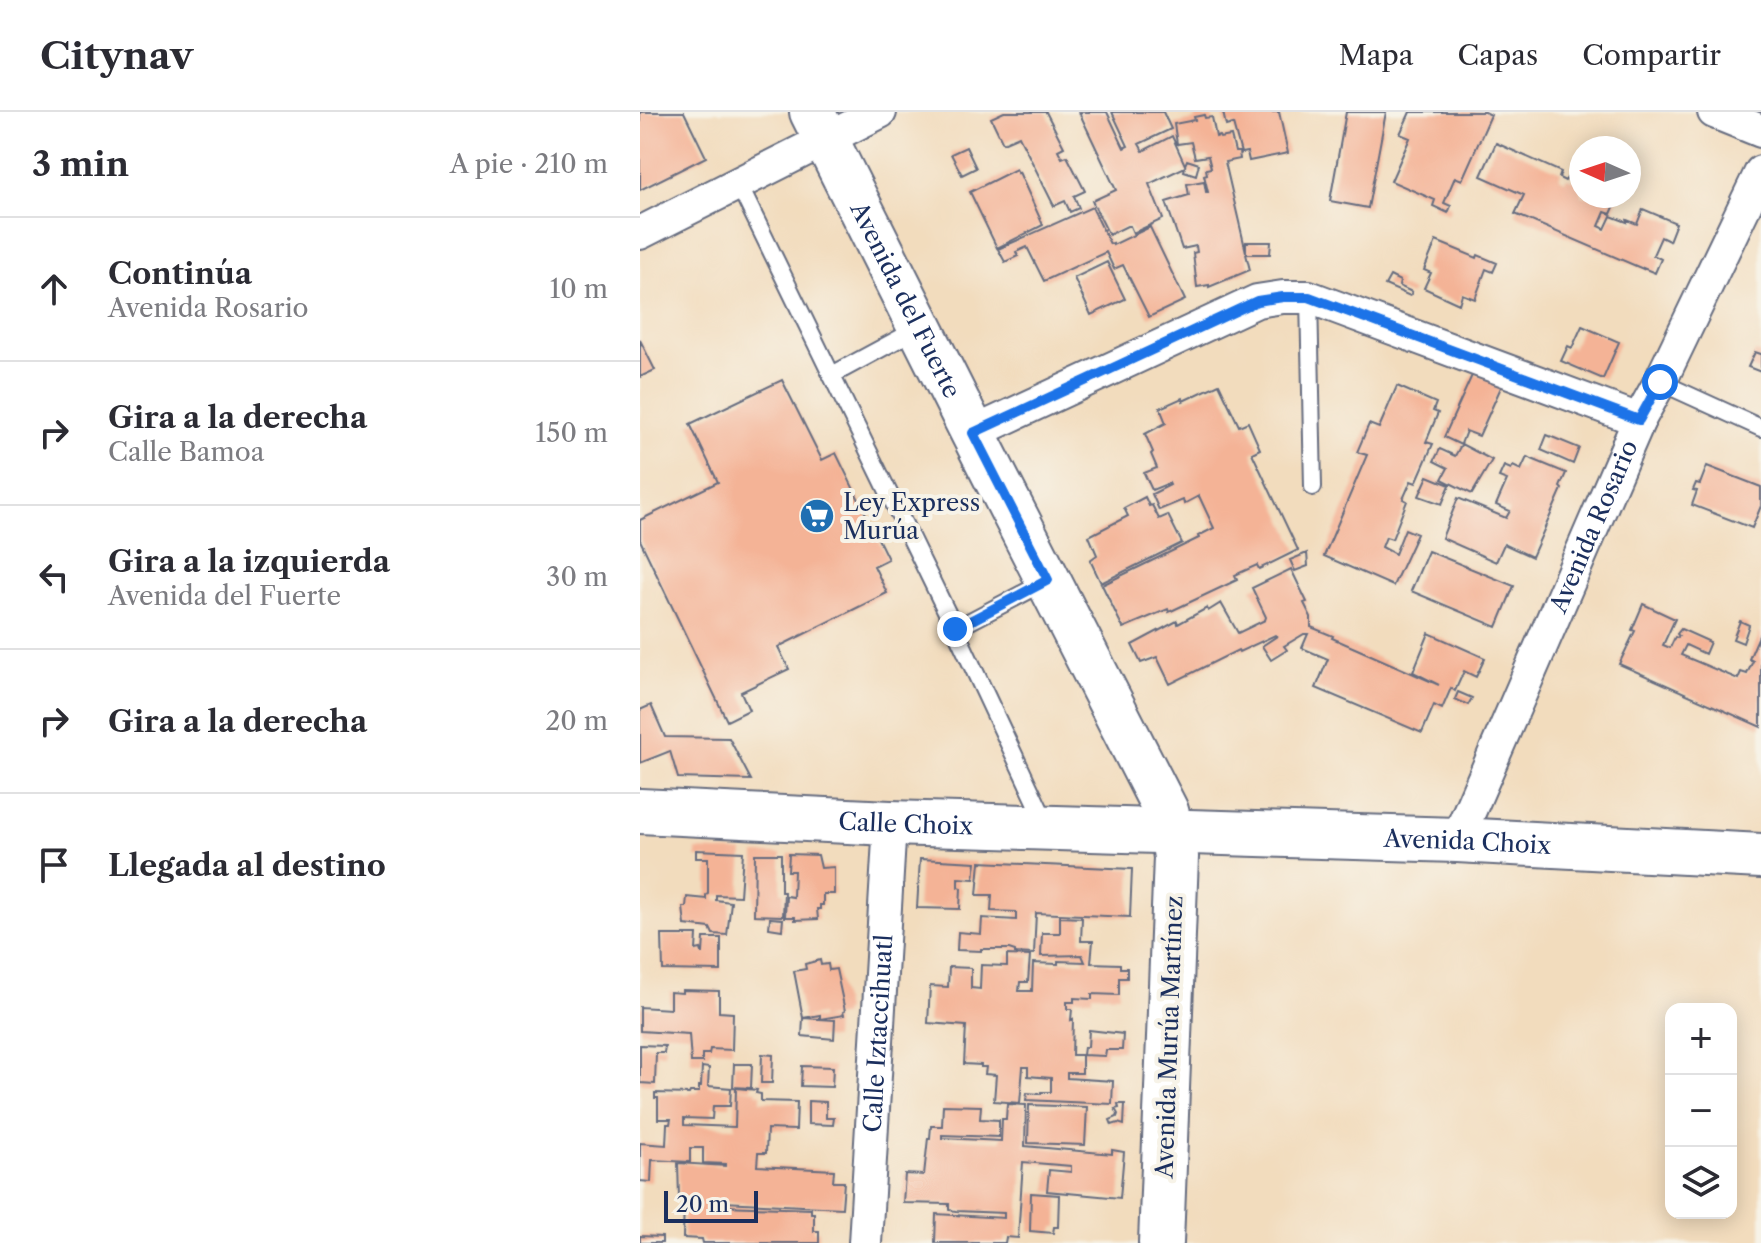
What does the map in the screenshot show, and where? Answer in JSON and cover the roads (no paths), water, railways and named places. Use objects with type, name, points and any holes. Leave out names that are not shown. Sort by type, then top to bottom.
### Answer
[{"type":"street","points":[[640,233],[738,183],[818,125],[880,112]]},
{"type":"street","points":[[1714,112],[1761,131]]},
{"type":"street","name":"Avenida del Fuerte","points":[[818,125],[1166,811],[1172,832]]},
{"type":"street","name":"Avenida Rosario","points":[[1457,840],[1639,420],[1761,172]]},
{"type":"street","points":[[973,433],[1257,301],[1283,297],[1309,297],[1639,420]]},
{"type":"street","name":"Calle Choix","points":[[640,811],[1172,832]]},
{"type":"street","name":"Calle Iztaccihuatl","points":[[865,1243],[890,823]]},
{"type":"street","name":"Avenida Choix","points":[[1172,832],[1457,840],[1761,856]]},
{"type":"street","name":"Avenida Murúa Martínez","points":[[1161,1243],[1176,857],[1172,832]]},
{"type":"lane","points":[[738,183],[1049,828]]},
{"type":"lane","points":[[1309,297],[1313,487]]},
{"type":"lane","points":[[832,375],[920,328]]},
{"type":"lane","points":[[1660,382],[1761,428]]},
{"type":"lane","points":[[955,629],[1048,580]]},
{"type":"place","name":"Ley Express Murúa","points":[[817,516]]}]
